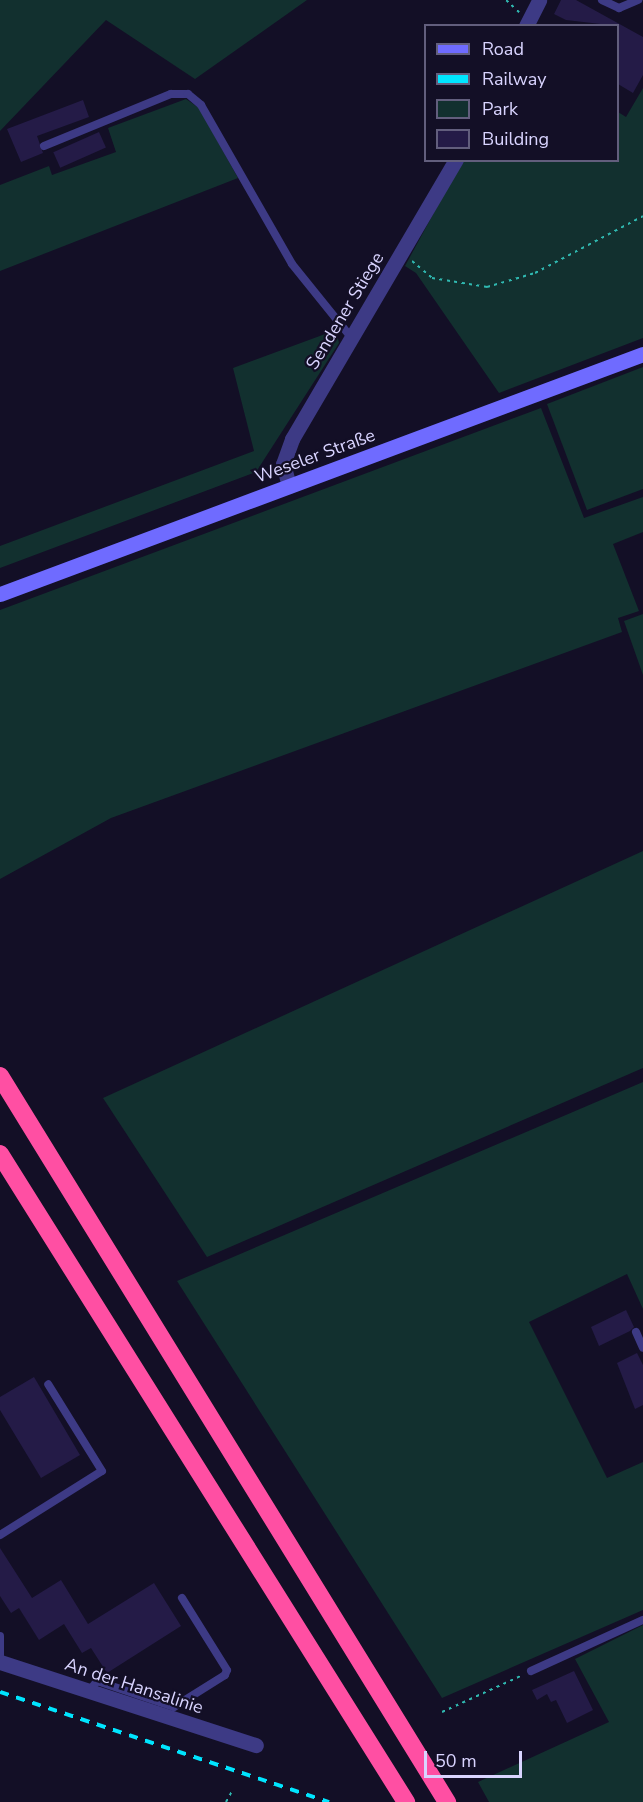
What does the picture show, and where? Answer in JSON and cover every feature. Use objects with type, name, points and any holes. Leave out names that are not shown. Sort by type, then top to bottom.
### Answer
[{"type":"highway","points":[[0,1076],[399,1719],[447,1802]]},
{"type":"highway","points":[[0,1154],[406,1802]]},
{"type":"main road","name":"Weseler Straße","points":[[0,594],[643,354]]},
{"type":"street","points":[[527,24],[539,0]]},
{"type":"street","name":"Sendener Stiege","points":[[289,486],[285,454],[455,162]]},
{"type":"street","name":"An der Hansalinie","points":[[0,1662],[256,1745]]},
{"type":"lane","points":[[602,0],[619,8],[638,0]]},
{"type":"lane","points":[[44,146],[171,94],[188,94],[201,105],[292,264],[351,337]]},
{"type":"lane","points":[[636,1332],[643,1348]]},
{"type":"lane","points":[[0,1535],[102,1471],[48,1384]]},
{"type":"lane","points":[[88,1692],[97,1681],[174,1707],[225,1675],[182,1598]]},
{"type":"lane","points":[[531,1671],[643,1620]]},
{"type":"lane","points":[[0,1636],[0,1662]]},
{"type":"path","points":[[422,272],[464,285],[500,284],[535,273],[564,253],[643,216]]},
{"type":"path","points":[[442,1712],[531,1671]]},
{"type":"path","points":[[226,1802],[232,1791]]},
{"type":"green space","points":[[0,0],[307,0],[195,79],[106,20],[0,131]]},
{"type":"green space","points":[[643,88],[643,338],[499,393],[416,273],[405,266],[461,162],[619,162],[619,113],[626,117]]},
{"type":"green space","points":[[186,99],[199,108],[238,178],[0,271],[0,185],[49,166],[52,175],[116,152],[108,128]]},
{"type":"green space","points":[[336,330],[339,343],[256,472],[0,568],[0,546],[254,451],[233,368]]},
{"type":"green space","points":[[643,367],[643,489],[587,510],[547,404]]},
{"type":"green space","points":[[541,408],[584,518],[643,497],[643,532],[613,544],[639,611],[618,618],[622,632],[111,818],[0,879],[0,610]]},
{"type":"green space","points":[[643,614],[643,675],[624,621]]},
{"type":"green space","points":[[643,851],[643,1068],[207,1257],[103,1098]]},
{"type":"green space","points":[[643,1082],[643,1309],[627,1274],[529,1322],[607,1478],[643,1462],[643,1610],[442,1698],[177,1281]]},
{"type":"green space","points":[[643,1625],[643,1802],[489,1802],[478,1782],[609,1722],[575,1659]]},
{"type":"building","points":[[561,0],[576,0],[643,37],[643,75],[633,93],[619,85],[619,24],[566,20],[554,14]]},
{"type":"building","points":[[83,100],[89,117],[37,136],[43,153],[21,162],[7,129]]},
{"type":"building","points":[[99,132],[106,148],[60,168],[53,152]]},
{"type":"building","points":[[626,1310],[634,1327],[599,1346],[591,1327]]},
{"type":"building","points":[[637,1353],[643,1365],[643,1405],[635,1409],[617,1363]]},
{"type":"building","points":[[34,1377],[80,1455],[41,1478],[0,1410],[0,1397]]},
{"type":"building","points":[[0,1548],[32,1598],[61,1580],[88,1624],[154,1583],[181,1626],[107,1673],[91,1648],[82,1653],[64,1624],[39,1640],[19,1608],[11,1613],[0,1596]]},
{"type":"building","points":[[574,1671],[593,1710],[567,1723],[556,1700],[551,1702],[547,1694],[537,1700],[532,1690]]},
{"type":"railway","points":[[0,1692],[329,1802]]}]
